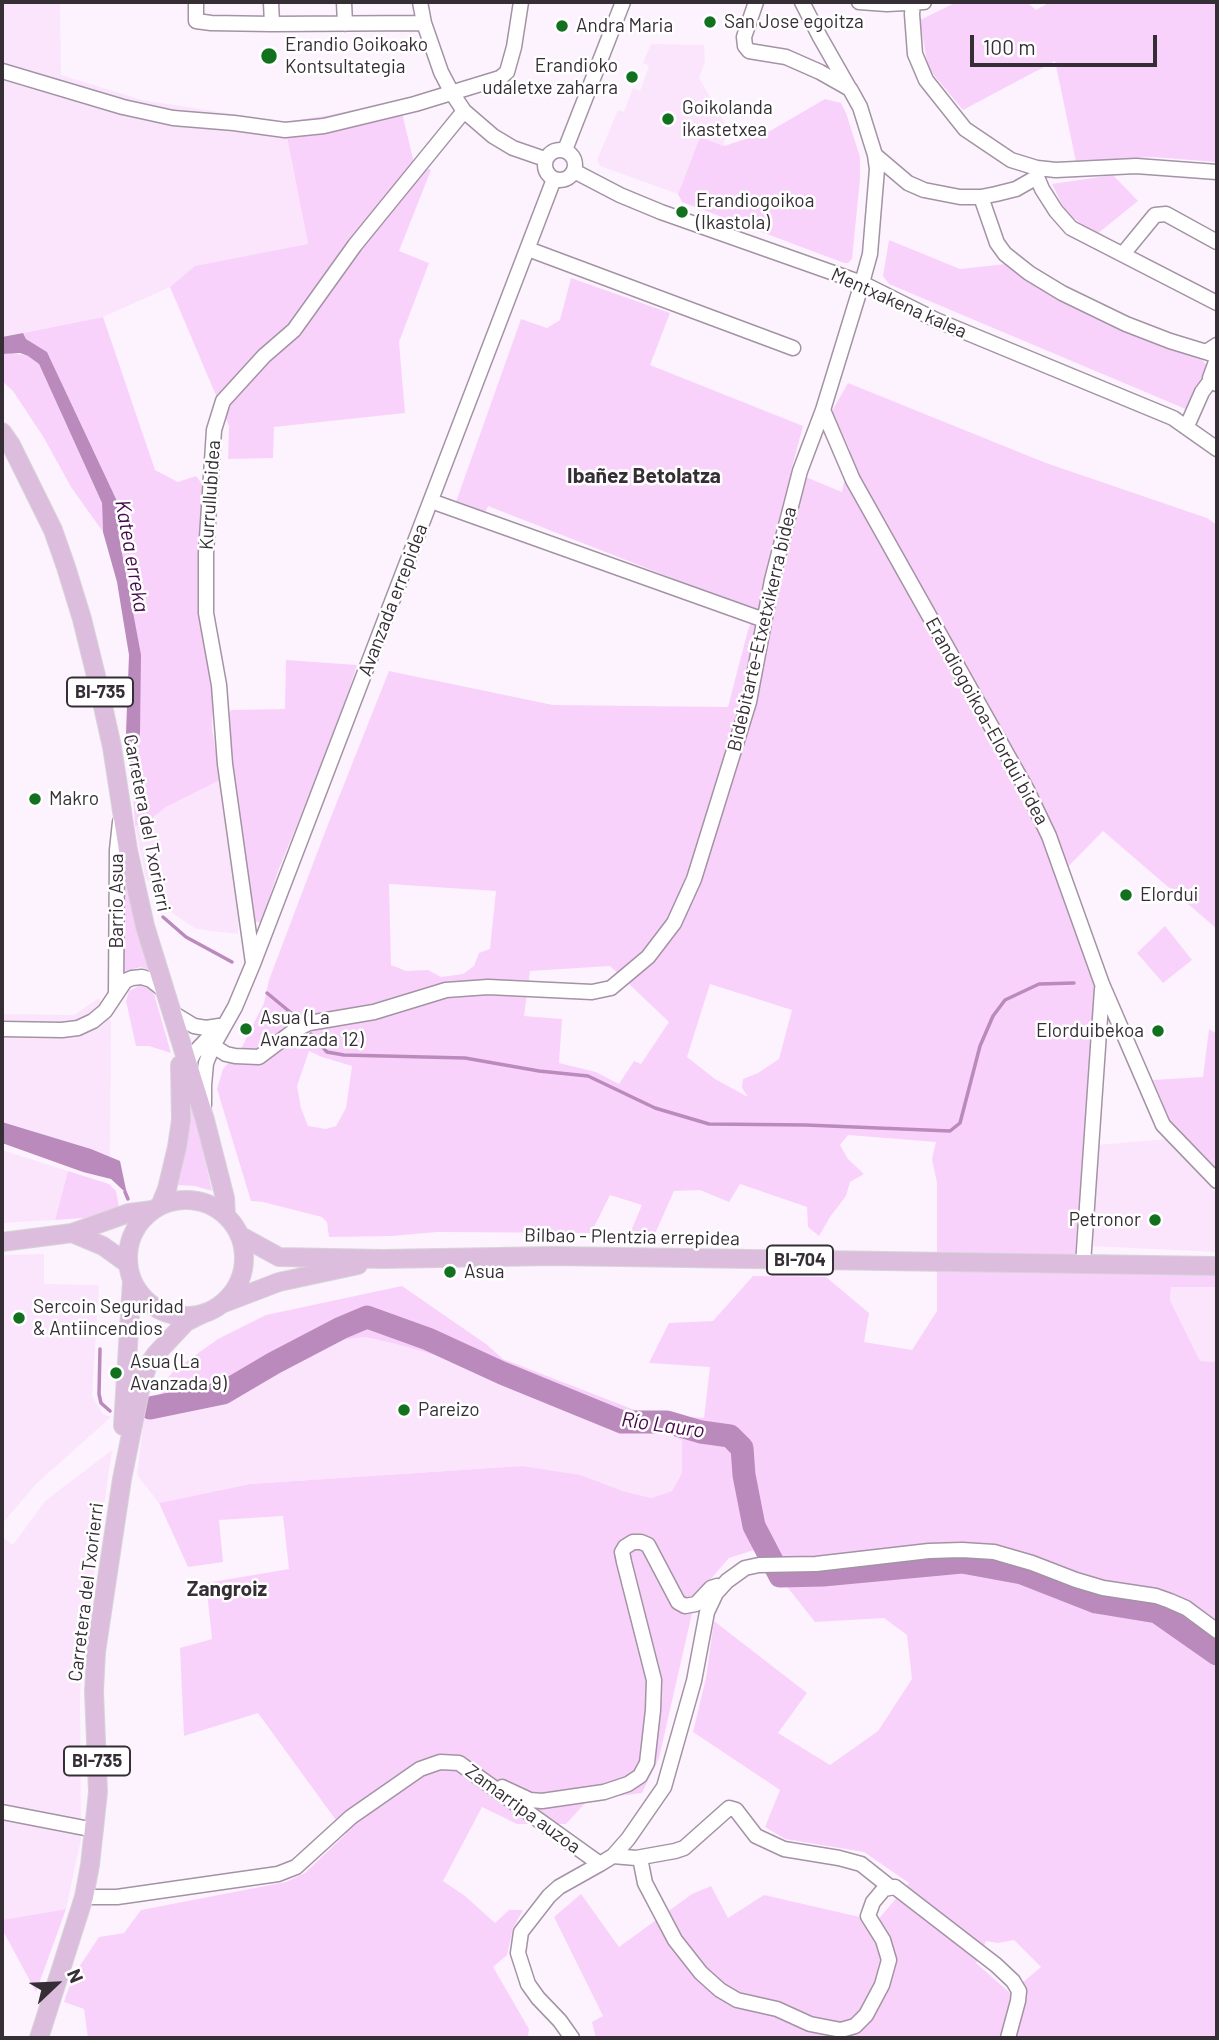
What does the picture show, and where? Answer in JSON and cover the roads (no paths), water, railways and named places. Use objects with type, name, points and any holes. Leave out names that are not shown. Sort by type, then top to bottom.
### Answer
[{"type":"main road","name":"Carretera del Txorierri","points":[[2,432],[53,530],[78,606],[99,684],[128,850],[145,926],[171,1013]]},
{"type":"main road","name":"Carretera del Txorierri","points":[[2,449],[29,482]]},
{"type":"main road","name":"BI-735","points":[[171,1013],[205,1120],[225,1199],[226,1216]]},
{"type":"main road","name":"BI-735","points":[[156,1208],[167,1189],[181,1120],[176,1031]]},
{"type":"main road","name":"BI-735","points":[[177,1200],[195,1200],[212,1206],[226,1216],[239,1235],[243,1250],[241,1273],[232,1294],[220,1304],[186,1322],[147,1367],[122,1479],[120,1459],[130,1272],[128,1249],[141,1220],[156,1208],[177,1200]]},
{"type":"main road","points":[[2,1242],[72,1233],[129,1213],[156,1208]]},
{"type":"main road","points":[[72,1233],[103,1247],[130,1272],[141,1295],[154,1306],[169,1314],[202,1314]]},
{"type":"main road","name":"BI-704","points":[[239,1235],[279,1257],[383,1259]]},
{"type":"main road","name":"Bilbao - Plentzia errepidea","points":[[383,1259],[503,1256],[1217,1266]]},
{"type":"main road","name":"BI-704","points":[[220,1304],[279,1282],[383,1259]]},
{"type":"main road","name":"Carretera del Txorierri","points":[[39,2038],[83,1897],[95,1830],[98,1792],[94,1691],[96,1652],[122,1479]]},
{"type":"street","points":[[196,2],[196,21],[272,24],[424,23]]},
{"type":"street","points":[[271,2],[272,24]]},
{"type":"street","points":[[344,2],[345,24]]},
{"type":"street","points":[[420,2],[440,72],[464,111],[493,136],[513,148],[545,159]]},
{"type":"street","points":[[2,71],[123,107],[173,118],[285,130],[324,126],[402,108],[500,78],[507,72],[514,47],[521,2]]},
{"type":"street","points":[[565,150],[623,2]]},
{"type":"street","points":[[756,2],[744,37],[749,51],[786,57],[850,89]]},
{"type":"street","name":"Bidebitarte-Etxetxikerra bidea","points":[[213,1046],[226,1054],[259,1057],[309,1023],[374,1012],[446,990],[488,987],[592,992],[611,988],[648,957],[674,923],[694,879],[749,702],[772,580],[800,471],[823,410],[870,254],[877,169],[875,155],[860,107],[802,2]]},
{"type":"street","points":[[859,2],[919,3]]},
{"type":"street","points":[[919,3],[912,14],[915,54],[926,80],[965,129],[1011,160],[1037,172],[1136,166],[1217,172]]},
{"type":"street","name":"Kurrullubidea","points":[[253,964],[225,764],[219,685],[206,613],[206,553],[214,430],[223,401],[264,356],[294,330],[355,245],[464,111]]},
{"type":"street","points":[[565,150],[575,161],[574,171],[563,180],[554,179],[547,173],[545,159],[551,152],[565,150]]},
{"type":"street","points":[[875,155],[908,183],[960,197],[981,197],[1016,189],[1037,172]]},
{"type":"street","name":"Mentxakena kalea","points":[[574,171],[651,208],[862,284],[936,320],[1173,418],[1217,449]]},
{"type":"street","points":[[1037,172],[1042,189],[1071,228],[1217,303]]},
{"type":"street","name":"Avanzada errepidea","points":[[223,1023],[235,1007],[253,964],[554,179]]},
{"type":"street","points":[[981,197],[997,243],[1005,254],[1029,273],[1062,293],[1126,324],[1170,341],[1212,348],[1217,359],[1214,382],[1202,392],[1186,426]]},
{"type":"street","points":[[1123,254],[1149,219],[1159,214],[1166,214],[1217,242]]},
{"type":"street","points":[[528,249],[793,348]]},
{"type":"street","name":"Erandiogoikoa-Elordui bidea","points":[[823,410],[853,480],[1027,790],[1049,836],[1102,984],[1163,1125],[1217,1181]]},
{"type":"street","points":[[431,501],[764,620]]},
{"type":"street","name":"Barrio Asua","points":[[117,992],[117,850],[122,810]]},
{"type":"street","points":[[2,1028],[78,1028],[105,1011],[125,981],[142,977],[151,980],[165,991]]},
{"type":"street","points":[[1083,1264],[1102,984]]},
{"type":"street","points":[[171,1013],[194,1026],[206,1028],[223,1023]]},
{"type":"street","points":[[205,1120],[206,1063],[223,1023]]},
{"type":"street","points":[[181,1085],[194,1052],[223,1023]]},
{"type":"street","points":[[477,1776],[530,1800],[542,1801],[604,1792],[628,1784],[640,1776],[648,1763],[653,1680],[622,1552],[625,1546],[634,1542],[648,1545],[678,1602],[685,1606],[696,1604],[711,1588],[727,1581]]},
{"type":"street","points":[[600,1864],[613,1856],[635,1830],[664,1787],[694,1681],[707,1612],[716,1593],[745,1568],[787,1563],[816,1564],[929,1551],[994,1552],[1104,1588],[1156,1596],[1186,1608],[1217,1630]]},
{"type":"street","name":"Zamarripa auzoa","points":[[83,1897],[117,1897],[278,1874],[296,1867],[351,1818],[420,1769],[440,1762],[459,1763],[600,1864],[559,1887],[521,1932],[518,1953],[528,1984],[561,2021],[572,2038]]},
{"type":"street","points":[[613,1856],[640,1858],[675,1852],[684,1848],[729,1808],[736,1810],[756,1836],[783,1849],[861,1864],[890,1887]]},
{"type":"street","points":[[2,1812],[95,1830]]},
{"type":"street","points":[[640,1858],[645,1882],[675,1940],[701,1973],[720,1990],[737,2000],[777,2009],[810,2024],[841,2030],[855,2026],[866,2015],[885,1978],[889,1960],[887,1948],[868,1916],[873,1902],[884,1889],[895,1887],[1013,1981],[1018,1991],[1018,2001],[1008,2038]]},
{"type":"waterway","points":[[163,917],[186,937],[232,962]]},
{"type":"waterway","points":[[311,1034],[327,1052],[344,1055],[465,1058],[539,1071],[588,1076],[655,1108],[709,1124],[950,1131],[960,1123],[980,1046],[993,1016],[1005,1000],[1039,984],[1074,983]]},
{"type":"waterway","points":[[267,993],[301,1021]]},
{"type":"waterway","name":"Río Lauro","points":[[125,1192],[128,1199]]},
{"type":"waterway","name":"Río Lauro","points":[[150,1408],[223,1393],[274,1363],[367,1317],[428,1339],[502,1373],[622,1422],[667,1422],[701,1432],[730,1436],[742,1448],[744,1475],[754,1526],[780,1576],[823,1575],[962,1562],[1022,1573],[1096,1602],[1157,1612],[1217,1654]]},
{"type":"waterway","name":"Río Lauro","points":[[100,1349],[99,1394],[101,1403],[110,1411]]},
{"type":"place","name":"San Jose egoitza","points":[[710,22]]},
{"type":"place","name":"Andra Maria","points":[[562,26]]},
{"type":"place","name":"Erandio Goikoako Kontsultategia","points":[[269,56]]},
{"type":"place","name":"Erandioko udaletxe zaharra","points":[[632,77]]},
{"type":"place","name":"Goikolanda ikastetxea","points":[[668,119]]},
{"type":"place","name":"Erandiogoikoa (Ikastola)","points":[[682,212]]},
{"type":"place","name":"Makro","points":[[35,799]]},
{"type":"place","name":"Elordui","points":[[1126,895]]},
{"type":"place","name":"Asua (La Avanzada 12)","points":[[246,1029]]},
{"type":"place","name":"Elorduibekoa","points":[[1158,1031]]},
{"type":"place","name":"Petronor","points":[[1155,1220]]},
{"type":"place","name":"Asua","points":[[450,1272]]},
{"type":"place","name":"Sercoin Seguridad & Antiincendios","points":[[19,1318]]},
{"type":"place","name":"Asua (La Avanzada 9)","points":[[116,1373]]},
{"type":"place","name":"Pareizo","points":[[404,1410]]},
{"type":"district","name":"Ibañez Betolatza","points":[[644,476]]},
{"type":"district","name":"Zangroiz","points":[[227,1589]]},
{"type":"water label","name":"Katea erreka","points":[[132,556]]}]
